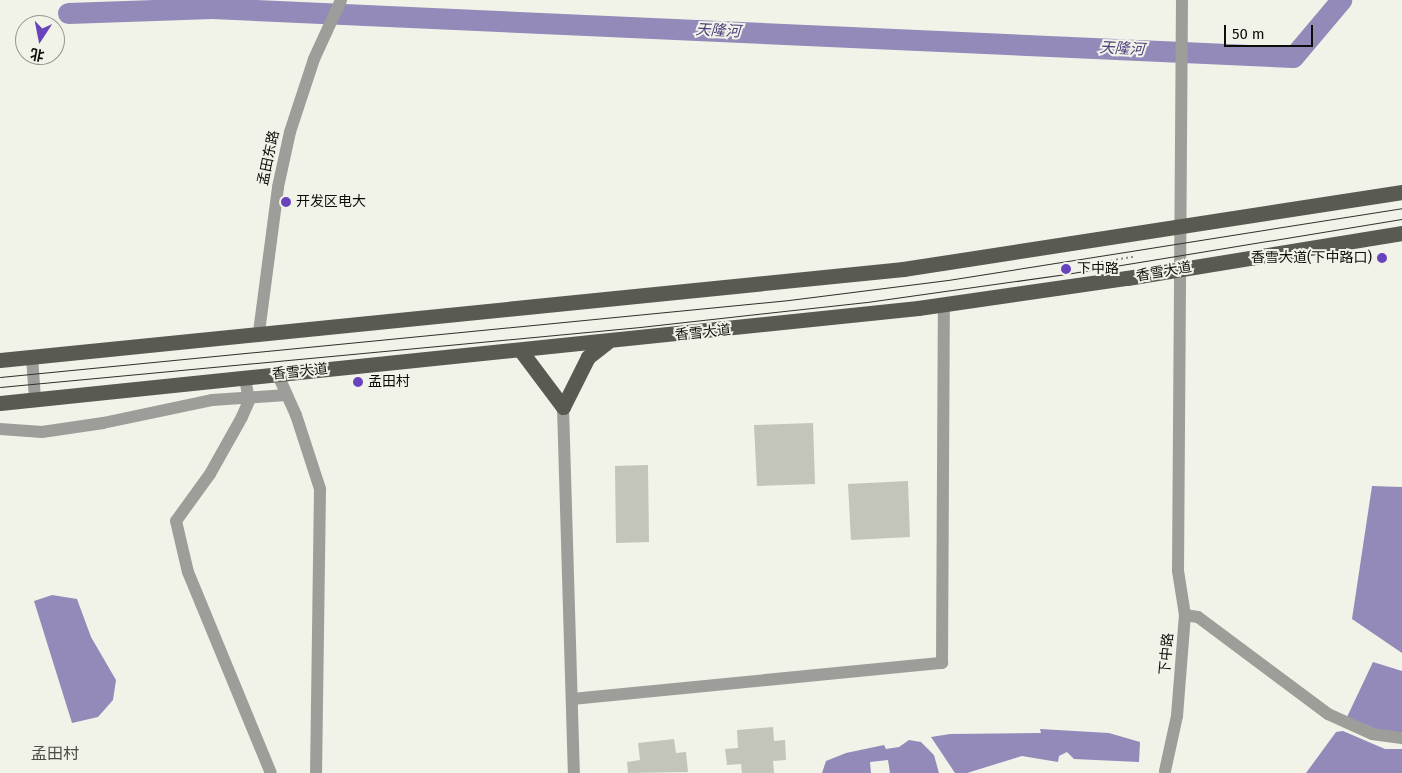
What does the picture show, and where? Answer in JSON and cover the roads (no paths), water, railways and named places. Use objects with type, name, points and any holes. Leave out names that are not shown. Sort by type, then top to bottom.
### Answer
[{"type":"main road","points":[[0,360],[259,332],[485,314],[846,276],[1402,192]]},
{"type":"main road","name":"香雪大道","points":[[0,403],[521,351],[944,305],[1402,233]]},
{"type":"main road","points":[[521,351],[563,407],[588,357],[607,342]]},
{"type":"street","name":"孟田东路","points":[[259,332],[285,154],[309,74],[341,0]]},
{"type":"street","name":"下中路","points":[[1165,770],[1176,716],[1185,615],[1178,571],[1182,269],[1182,0]]},
{"type":"street","points":[[572,699],[942,663],[944,305]]},
{"type":"street","points":[[32,357],[35,399]]},
{"type":"street","points":[[278,375],[287,395],[320,489],[316,773]]},
{"type":"street","points":[[245,378],[248,398],[242,417],[210,474],[176,521],[188,572],[271,773]]},
{"type":"street","points":[[0,429],[42,432],[103,423],[212,400],[287,395]]},
{"type":"street","points":[[563,407],[574,773]]},
{"type":"street","points":[[1185,615],[1198,617],[1328,714],[1372,734],[1402,738]]},
{"type":"waterway","name":"天隆河","points":[[68,13],[212,8],[1293,57],[1341,0]]},
{"type":"tram line","points":[[0,377],[789,300],[948,280],[1402,208]]},
{"type":"tram line","points":[[0,387],[640,327],[867,302],[1066,274],[1402,219]]},
{"type":"place","name":"开发区电大","points":[[286,202]]},
{"type":"place","name":"香雪大道(下中路口)","points":[[1382,258]]},
{"type":"place","name":"下中路","points":[[1066,269]]},
{"type":"place","name":"孟田村","points":[[358,382]]},
{"type":"district","name":"孟田村","points":[[55,754]]}]
